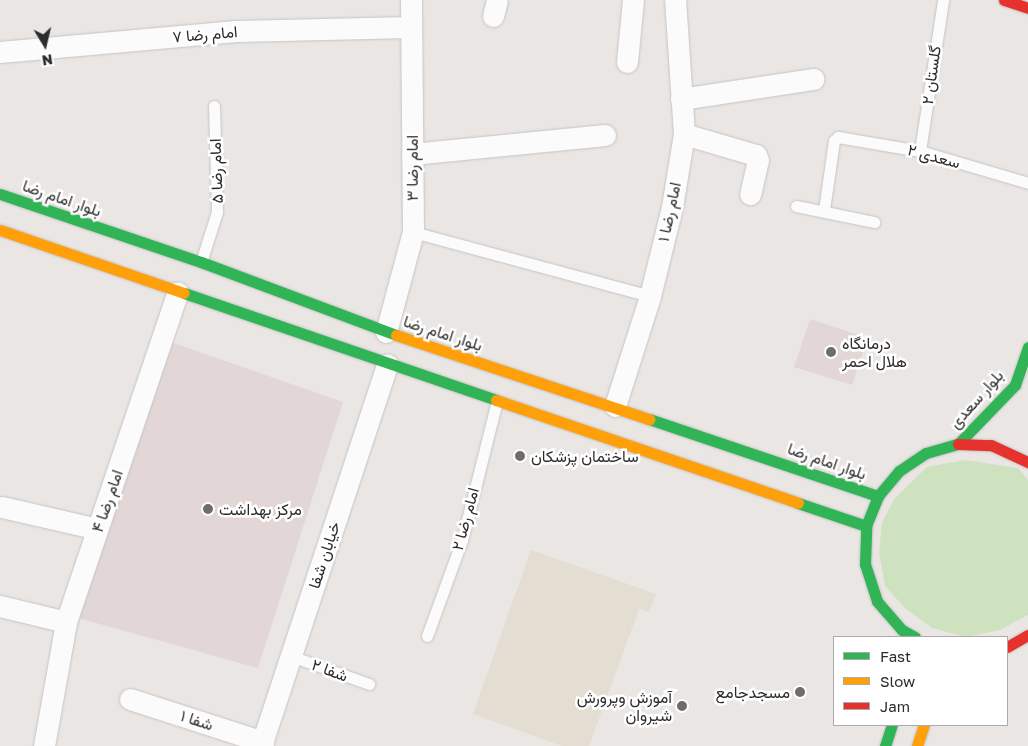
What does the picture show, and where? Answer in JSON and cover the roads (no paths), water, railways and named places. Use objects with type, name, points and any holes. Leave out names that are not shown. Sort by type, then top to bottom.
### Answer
[{"type":"main road","points":[[1004,0],[1028,8]]},
{"type":"main road","name":"بلوار امام رضا","points":[[0,194],[201,262],[386,332],[615,406],[878,496]]},
{"type":"main road","points":[[0,230],[387,364],[866,526]]},
{"type":"main road","name":"بلوار سعدی","points":[[958,444],[1015,385],[1028,347]]},
{"type":"main road","points":[[902,634],[877,601],[865,564],[866,526],[878,496],[899,470],[926,453],[958,444],[991,445],[1028,462]]},
{"type":"main road","points":[[1008,646],[1028,635]]},
{"type":"main road","points":[[885,746],[892,726]]},
{"type":"main road","points":[[917,746],[924,726]]},
{"type":"street","name":"امام رضا ۳","points":[[386,332],[413,232],[411,0]]},
{"type":"street","points":[[627,62],[633,0]]},
{"type":"street","name":"امام رضا ۱","points":[[615,406],[650,296],[672,207],[684,134],[674,6]]},
{"type":"street","name":"امام رضا ۷","points":[[0,52],[236,31],[411,27]]},
{"type":"street","points":[[681,99],[814,79]]},
{"type":"street","points":[[684,134],[756,155],[758,160],[750,194]]},
{"type":"street","points":[[412,154],[605,135]]},
{"type":"street","name":"امام رضا ۴","points":[[44,746],[66,622],[178,292]]},
{"type":"street","name":"خیابان شفا","points":[[262,744],[387,364]]},
{"type":"street","points":[[2,507],[98,529]]},
{"type":"street","points":[[0,606],[66,622]]},
{"type":"street","name":"شفا ۱","points":[[130,699],[262,744]]},
{"type":"lane","name":"گلستان ۲","points":[[920,151],[943,0]]},
{"type":"lane","name":"امام رضا ۵","points":[[201,262],[217,212],[214,106]]},
{"type":"lane","name":"سعدی ۲","points":[[824,210],[834,141],[838,137],[920,151],[1028,183]]},
{"type":"lane","points":[[796,206],[824,210],[874,222]]},
{"type":"lane","points":[[413,232],[650,296]]},
{"type":"lane","name":"امام رضا ۲","points":[[427,636],[462,540],[497,401]]},
{"type":"lane","name":"شفا ۲","points":[[291,656],[369,684]]},
{"type":"place","name":"درمانگاه هلال احمر","points":[[831,352]]},
{"type":"place","name":"ساختمان پزشکان","points":[[520,456]]},
{"type":"place","name":"مرکز بهداشت","points":[[208,509]]},
{"type":"place","name":"مسجدجامع","points":[[800,692]]},
{"type":"place","name":"آموزش وپرورش شیروان","points":[[682,706]]}]
